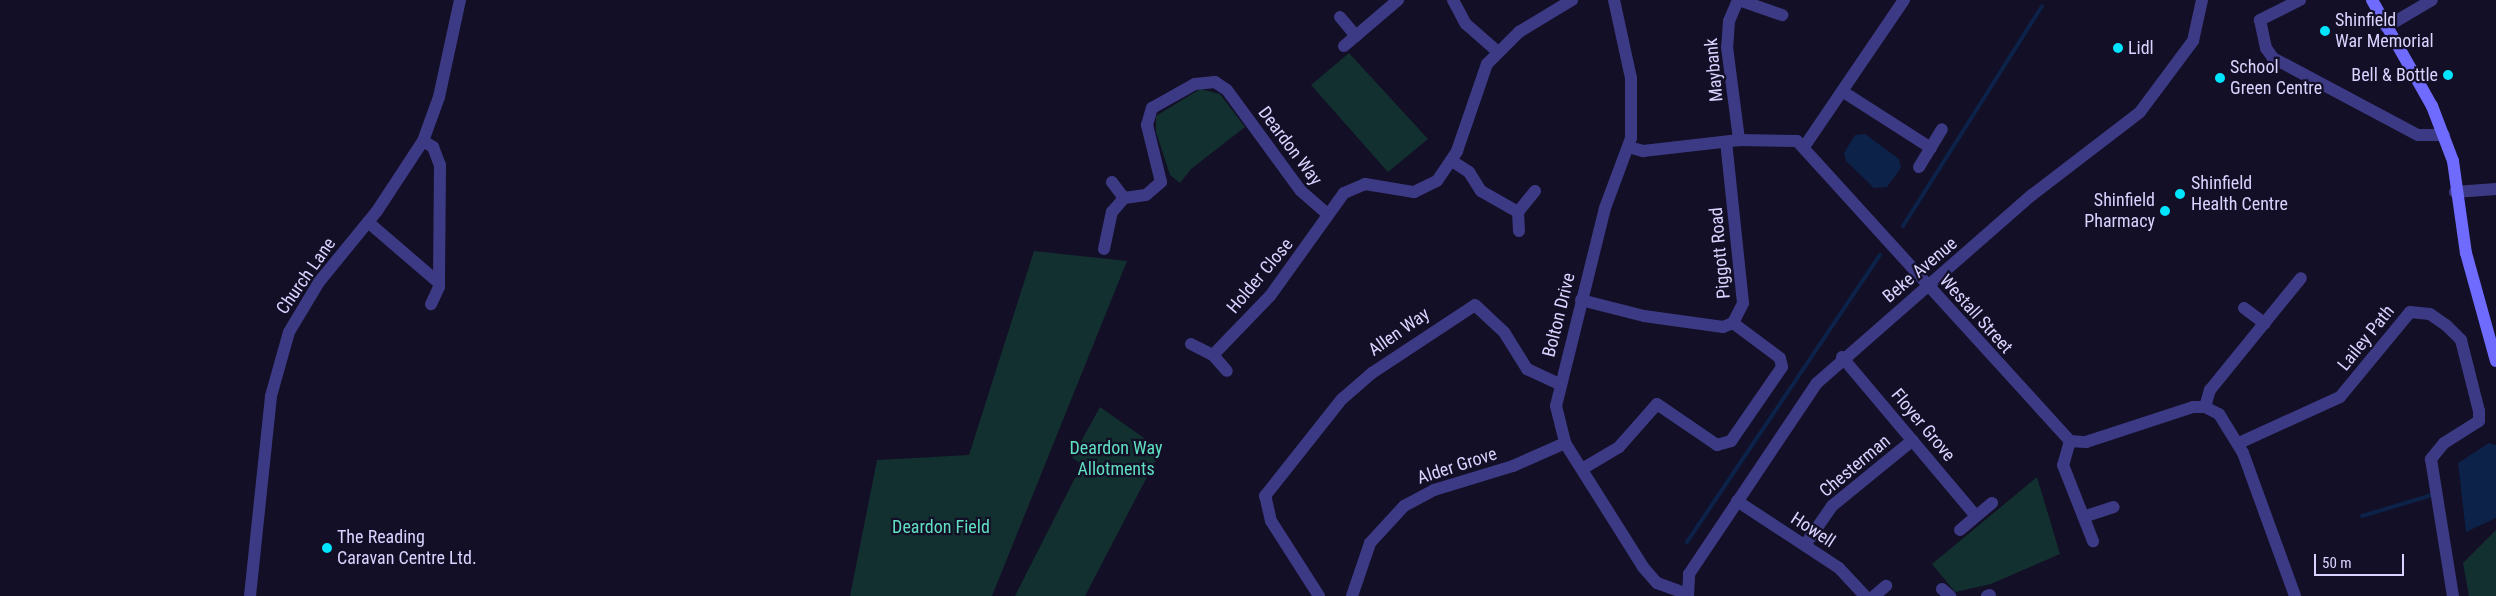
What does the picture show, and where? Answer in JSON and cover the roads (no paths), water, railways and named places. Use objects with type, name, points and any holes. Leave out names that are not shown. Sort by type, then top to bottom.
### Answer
[{"type":"main road","points":[[2372,0],[2444,135],[2453,161],[2455,192],[2496,361]]},
{"type":"street","name":"Church Lane","points":[[250,596],[266,438],[279,361],[300,311],[368,222],[423,141],[439,97],[460,0]]},
{"type":"street","points":[[1344,46],[1398,0]]},
{"type":"street","points":[[1453,0],[1466,24],[1497,51]]},
{"type":"street","name":"Deardon Way","points":[[1124,198],[1146,195],[1161,182],[1147,125],[1152,108],[1195,84],[1215,82],[1227,90],[1301,191],[1328,214],[1344,193],[1365,184],[1414,192],[1426,188],[1452,161],[1476,85],[1497,51],[1531,24],[1572,0]]},
{"type":"street","name":"Bolton Drive","points":[[1614,0],[1634,106],[1630,147],[1605,208],[1559,384],[1556,406],[1566,443],[1642,567],[1657,583],[1688,595]]},
{"type":"street","name":"Maybank","points":[[1732,141],[1727,48],[1728,21],[1739,0],[1782,15]]},
{"type":"street","points":[[1804,147],[1845,93],[1904,0]]},
{"type":"street","name":"Beke Avenue","points":[[1688,595],[1689,574],[1817,383],[1842,358],[2038,190],[2140,112],[2193,40],[2202,0]]},
{"type":"street","points":[[2300,0],[2260,20],[2266,48],[2272,58],[2418,135],[2444,135]]},
{"type":"street","points":[[2386,27],[2432,0]]},
{"type":"street","points":[[1340,17],[1356,36]]},
{"type":"street","points":[[1845,93],[1930,148]]},
{"type":"street","points":[[1919,167],[1942,130]]},
{"type":"street","name":"Westall Street","points":[[1630,147],[1643,151],[1687,149],[1732,141],[1784,138],[1804,147],[2070,441]]},
{"type":"street","points":[[423,141],[433,147],[440,165],[439,283],[431,304]]},
{"type":"street","name":"Piggott Road","points":[[1581,300],[1644,316],[1723,326],[1733,322],[1743,303],[1732,141]]},
{"type":"street","points":[[1452,161],[1469,172],[1492,199],[1518,212]]},
{"type":"street","points":[[1104,249],[1112,212],[1124,198],[1112,182]]},
{"type":"street","points":[[2455,192],[2496,189]]},
{"type":"street","points":[[1519,231],[1518,212],[1535,191]]},
{"type":"street","name":"Holder Close","points":[[1213,355],[1270,296],[1328,214]]},
{"type":"street","points":[[368,222],[439,283]]},
{"type":"street","points":[[2205,407],[2210,390],[2302,278]]},
{"type":"street","name":"Allen Way","points":[[1319,596],[1272,521],[1264,499],[1271,485],[1342,399],[1372,373],[1475,305],[1504,332],[1527,369],[1559,384]]},
{"type":"street","points":[[2244,308],[2265,324]]},
{"type":"street","name":"Lailey Path","points":[[2239,443],[2326,407],[2340,397],[2398,321],[2410,312],[2430,314],[2460,340],[2479,421],[2437,448],[2431,468],[2446,530],[2453,596]]},
{"type":"street","points":[[1582,469],[1619,447],[1657,404],[1717,445],[1732,441],[1782,367],[1780,358],[1733,322]]},
{"type":"street","points":[[1190,344],[1213,355],[1227,371]]},
{"type":"street","name":"Floyer Grove","points":[[1842,358],[1976,516]]},
{"type":"street","points":[[2093,541],[2086,516],[2063,465],[2070,441],[2086,442],[2205,407],[2219,414],[2239,443],[2294,596]]},
{"type":"street","name":"Chesterman","points":[[1805,546],[1832,506],[1913,440]]},
{"type":"street","name":"Alder Grove","points":[[1352,596],[1370,543],[1404,506],[1434,490],[1513,466],[1566,443]]},
{"type":"street","name":"Howell","points":[[1737,501],[1839,568],[1865,596]]},
{"type":"street","points":[[1960,530],[1992,503]]},
{"type":"street","points":[[2086,516],[2114,507]]},
{"type":"street","points":[[1874,596],[1886,586]]},
{"type":"water","points":[[1865,134],[1899,159],[1901,168],[1887,187],[1874,188],[1846,161],[1844,153],[1855,135]]},
{"type":"water","points":[[2489,443],[2496,445],[2496,518],[2466,532],[2458,463]]},
{"type":"waterway","points":[[1903,226],[2042,6]]},
{"type":"waterway","points":[[1687,542],[1880,255]]},
{"type":"waterway","points":[[2362,516],[2432,495]]},
{"type":"place","name":"Shinfield War Memorial","points":[[2325,31]]},
{"type":"place","name":"Lidl","points":[[2118,48]]},
{"type":"place","name":"Bell & Bottle","points":[[2448,75]]},
{"type":"place","name":"School Green Centre","points":[[2220,78]]},
{"type":"place","name":"Shinfield Health Centre","points":[[2180,194]]},
{"type":"place","name":"Shinfield Pharmacy","points":[[2165,211]]},
{"type":"place","name":"The Reading Caravan Centre Ltd.","points":[[327,548]]},
{"type":"park label","name":"Deardon Way Allotments","points":[[1116,459]]},
{"type":"park label","name":"Deardon Field","points":[[941,527]]}]
